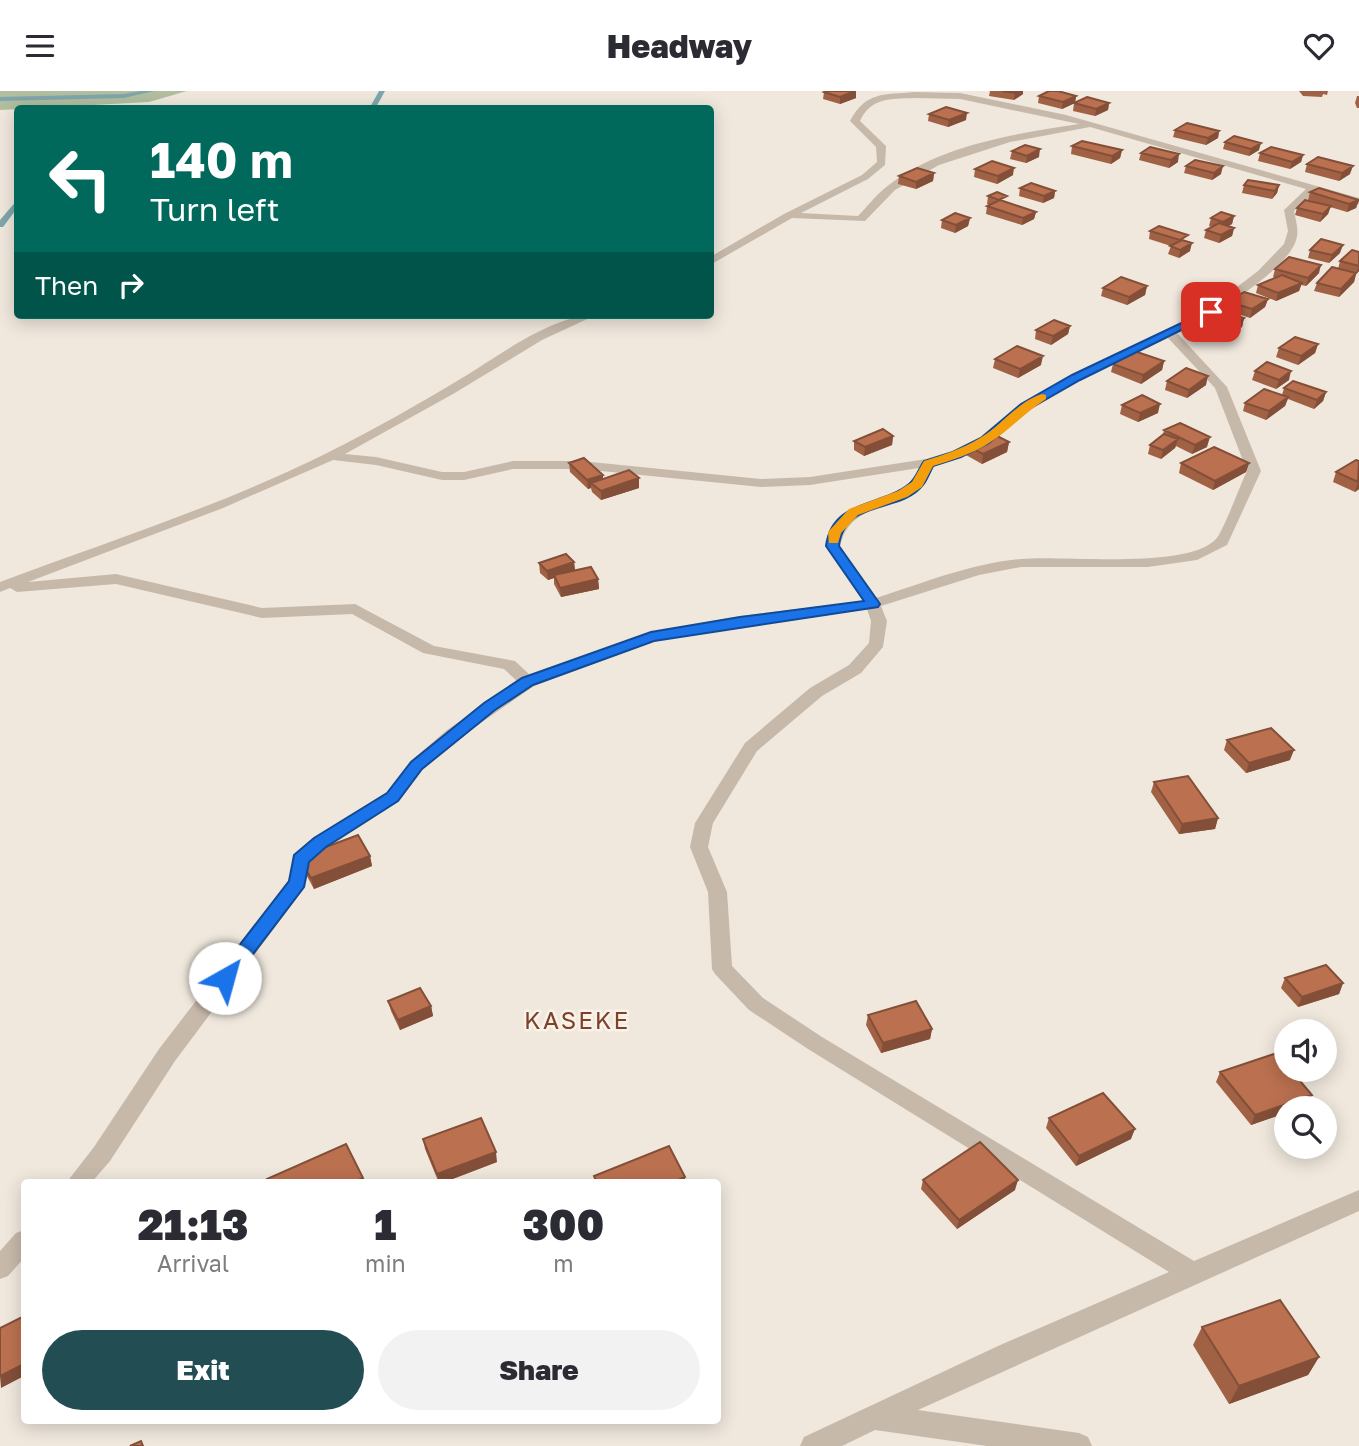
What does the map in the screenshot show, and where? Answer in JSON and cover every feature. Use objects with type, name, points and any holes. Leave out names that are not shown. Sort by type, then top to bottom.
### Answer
[{"type":"street","points":[[714,260],[788,216],[855,183],[881,163],[881,146],[855,121],[861,109],[876,98],[961,94],[1092,125],[1359,201]]},
{"type":"street","points":[[788,216],[861,219],[890,188],[934,164],[995,143],[1092,125]]},
{"type":"street","points":[[331,456],[376,461],[442,476],[464,476],[513,465],[580,465],[761,483],[810,481],[928,463],[957,454],[985,440],[1025,407],[1076,378],[1211,312],[1262,272],[1289,245],[1293,231],[1289,210],[1313,188]]},
{"type":"street","points":[[0,587],[218,505],[331,456],[449,391],[538,337],[581,319]]},
{"type":"street","points":[[80,1179],[102,1154],[167,1055],[298,882],[300,859],[320,843],[393,797],[416,765],[453,734],[528,682],[651,637],[740,621],[873,604],[976,571],[1021,563],[1148,563],[1192,557],[1222,541],[1254,471],[1221,387],[1169,332]]},
{"type":"street","points":[[928,463],[917,485],[883,503],[853,512],[834,532],[833,546],[873,604],[879,621],[877,643],[855,669],[816,692],[751,747],[704,823],[699,847],[713,871],[720,896],[722,969],[756,1004],[815,1043],[1191,1272]]},
{"type":"street","points":[[0,587],[116,579],[262,613],[355,609],[429,650],[509,665],[528,682]]},
{"type":"street","points":[[813,1446],[1191,1272],[1359,1200]]},
{"type":"street","points":[[0,1268],[21,1244]]},
{"type":"street","points":[[874,1417],[1079,1446]]},
{"type":"green space","points":[[0,91],[187,91],[149,102],[14,105],[14,109],[0,110]]},
{"type":"building","points":[[855,91],[840,97],[824,92]]},
{"type":"building","points":[[1049,91],[1076,96],[1063,102],[1039,96]]},
{"type":"building","points":[[1087,97],[1109,103],[1096,109],[1074,103]]},
{"type":"building","points":[[946,107],[967,113],[949,120],[929,114]]},
{"type":"building","points":[[1187,123],[1219,131],[1208,138],[1175,130]]},
{"type":"building","points":[[1234,136],[1261,143],[1251,149],[1225,142]]},
{"type":"building","points":[[1082,141],[1122,150],[1112,156],[1072,146]]},
{"type":"building","points":[[1025,145],[1040,149],[1027,156],[1012,151]]},
{"type":"building","points":[[1150,147],[1179,154],[1171,160],[1141,153]]},
{"type":"building","points":[[1271,147],[1303,155],[1292,162],[1260,153]]},
{"type":"building","points":[[1318,157],[1353,166],[1342,173],[1307,164]]},
{"type":"building","points":[[1195,160],[1223,166],[1214,173],[1186,166]]},
{"type":"building","points":[[992,161],[1014,168],[998,176],[975,169]]},
{"type":"building","points":[[917,168],[934,173],[916,182],[899,176]]},
{"type":"building","points":[[1248,180],[1279,185],[1275,191],[1244,185]]},
{"type":"building","points":[[1031,183],[1055,191],[1044,196],[1020,188]]},
{"type":"building","points":[[1319,188],[1359,200],[1349,204],[1310,192]]},
{"type":"building","points":[[997,192],[1007,196],[999,200],[988,196]]},
{"type":"building","points":[[1000,200],[1036,212],[1023,218],[987,206]]},
{"type":"building","points":[[1305,200],[1331,206],[1323,214],[1297,208]]},
{"type":"building","points":[[1221,212],[1234,216],[1223,222],[1211,218]]},
{"type":"building","points":[[955,213],[970,218],[956,225],[942,220]]},
{"type":"building","points":[[1219,223],[1234,228],[1221,235],[1206,230]]},
{"type":"building","points":[[1159,226],[1188,235],[1180,240],[1150,231]]},
{"type":"building","points":[[1321,239],[1343,245],[1332,255],[1310,250]]},
{"type":"building","points":[[1182,240],[1192,243],[1180,250],[1170,246]]},
{"type":"building","points":[[1352,250],[1359,252],[1359,266],[1340,261]]},
{"type":"building","points":[[1289,257],[1321,265],[1308,278],[1275,269]]},
{"type":"building","points":[[1332,267],[1356,273],[1341,289],[1317,283]]},
{"type":"building","points":[[1282,275],[1302,283],[1278,293],[1258,285]]},
{"type":"building","points":[[1121,277],[1147,286],[1129,297],[1103,288]]},
{"type":"building","points":[[1244,292],[1268,299],[1252,309],[1229,302]]},
{"type":"building","points":[[1225,312],[1244,318],[1225,331],[1205,325]]},
{"type":"building","points":[[1054,320],[1070,326],[1053,336],[1036,330]]},
{"type":"building","points":[[1295,337],[1318,344],[1301,356],[1279,348]]},
{"type":"building","points":[[1017,346],[1043,356],[1020,369],[995,359]]},
{"type":"building","points":[[1134,351],[1164,361],[1143,375],[1113,364]]},
{"type":"building","points":[[1267,362],[1291,371],[1279,380],[1255,371]]},
{"type":"building","points":[[1186,368],[1208,376],[1189,390],[1167,381]]},
{"type":"building","points":[[1293,381],[1326,392],[1317,400],[1284,388]]},
{"type":"building","points":[[1264,389],[1288,397],[1269,411],[1245,403]]},
{"type":"building","points":[[1142,395],[1160,404],[1140,413],[1122,405]]},
{"type":"building","points":[[1180,423],[1210,437],[1195,445],[1164,430]]},
{"type":"building","points":[[883,429],[893,436],[865,447],[854,441]]},
{"type":"building","points":[[993,434],[1009,442],[983,454],[967,446]]},
{"type":"building","points":[[1164,434],[1178,439],[1163,450],[1150,445]]},
{"type":"building","points":[[1214,447],[1249,463],[1215,481],[1181,463]]},
{"type":"building","points":[[584,458],[603,475],[587,480],[569,463]]},
{"type":"building","points":[[1356,460],[1359,461],[1358,482],[1336,472]]},
{"type":"building","points":[[629,470],[639,478],[601,491],[591,483]]},
{"type":"building","points":[[566,554],[574,562],[547,571],[539,563]]},
{"type":"building","points":[[591,567],[598,579],[560,588],[554,575]]},
{"type":"building","points":[[1271,728],[1294,750],[1249,763],[1227,740]]},
{"type":"building","points":[[1188,776],[1218,818],[1182,824],[1154,782]]},
{"type":"building","points":[[358,835],[370,856],[311,878],[299,857]]},
{"type":"building","points":[[1326,965],[1343,983],[1302,997],[1285,978]]},
{"type":"building","points":[[420,988],[431,1006],[398,1020],[388,1001]]},
{"type":"building","points":[[916,1001],[932,1029],[883,1043],[868,1015]]},
{"type":"building","points":[[1274,1054],[1274,1082],[1301,1082],[1312,1095],[1274,1096],[1274,1108],[1255,1115],[1220,1072]]},
{"type":"building","points":[[1103,1093],[1135,1129],[1079,1156],[1049,1118]]},
{"type":"building","points":[[481,1118],[496,1152],[437,1174],[423,1139]]},
{"type":"building","points":[[980,1142],[1018,1180],[959,1220],[923,1180]]},
{"type":"building","points":[[346,1144],[363,1178],[361,1179],[267,1179]]},
{"type":"building","points":[[669,1146],[685,1177],[595,1179],[594,1176]]},
{"type":"building","points":[[1280,1300],[1319,1357],[1239,1386],[1202,1327]]},
{"type":"building","points":[[21,1318],[21,1366],[0,1376],[0,1328]]},
{"type":"building","points":[[141,1441],[143,1446],[130,1446]]},
{"type":"waterway","points":[[0,99],[124,96],[151,91]]},
{"type":"waterway","points":[[374,105],[382,91]]},
{"type":"waterway","points":[[0,225],[14,206]]},
{"type":"slow traffic","points":[[833,540],[834,532],[853,512],[883,503],[917,485],[928,463],[957,454],[985,440],[1025,407],[1042,397]]},
{"type":"district","name":"KASEKE","points":[[577,1021]]},
{"type":"route","points":[[225,978],[298,882],[300,859],[320,843],[393,797],[416,765],[490,707],[528,682],[651,637],[740,621],[873,604],[833,546],[834,532],[853,512],[883,503],[917,485],[928,463],[957,454],[985,440],[1025,407],[1076,378],[1211,312]]}]
